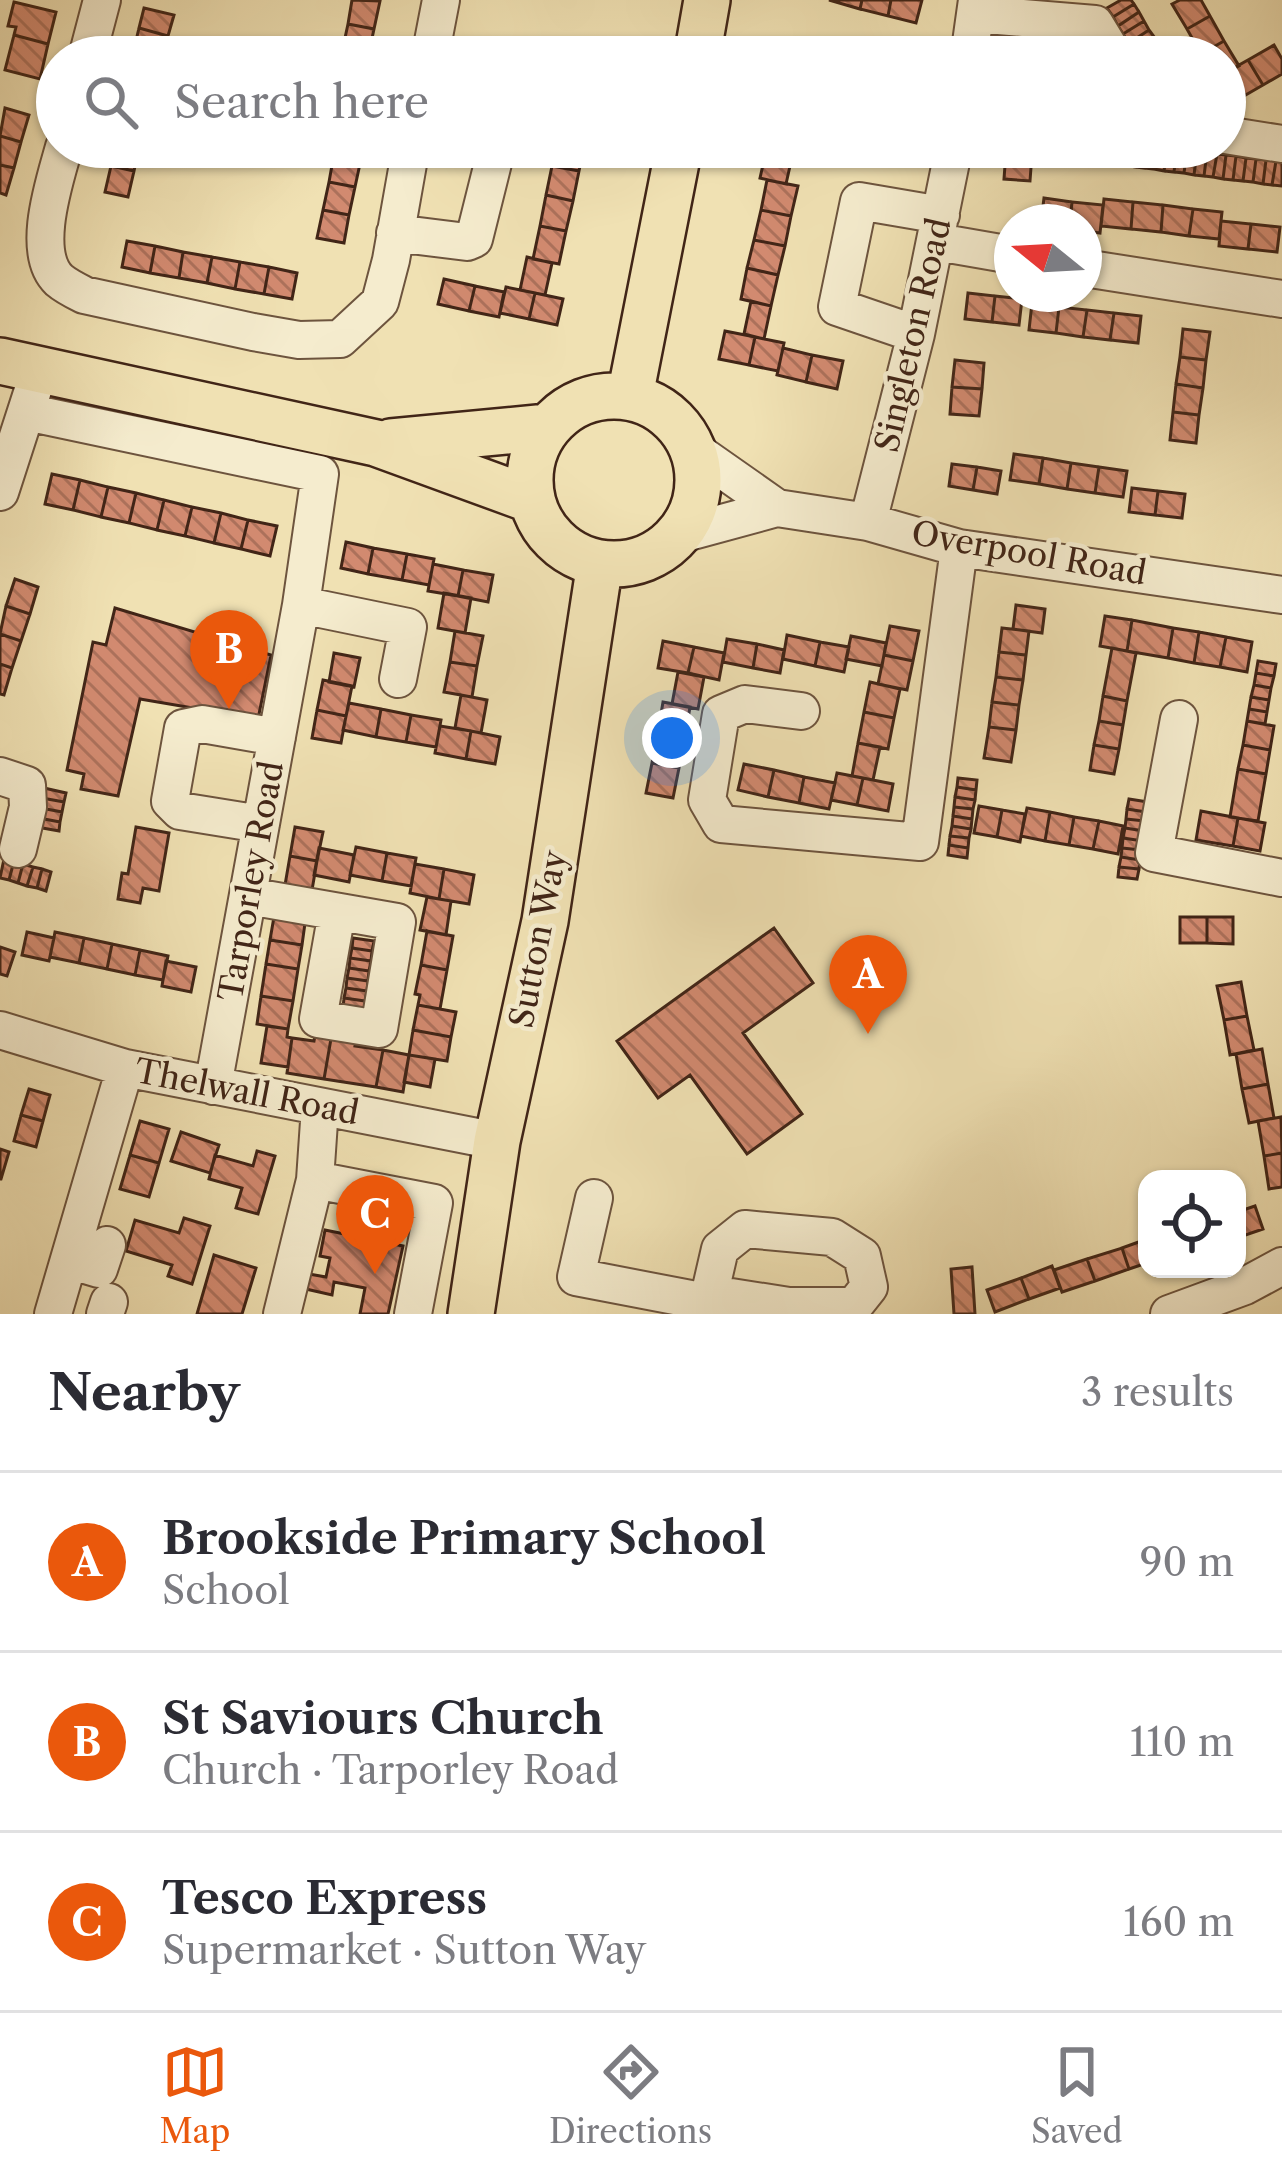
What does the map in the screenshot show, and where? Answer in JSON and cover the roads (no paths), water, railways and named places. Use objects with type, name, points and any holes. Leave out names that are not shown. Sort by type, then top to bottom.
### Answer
[{"type":"main road","points":[[701,36],[707,0]]},
{"type":"main road","points":[[629,397],[675,168]]},
{"type":"main road","points":[[22,381],[376,443],[532,500]]},
{"type":"main road","points":[[598,397],[629,397],[657,406],[679,425],[693,449],[699,478],[694,507],[679,535],[656,554],[628,563],[600,563],[573,554],[550,535],[532,500],[530,471],[548,427],[571,407],[598,397]]},
{"type":"main road","points":[[376,443],[548,427]]},
{"type":"main road","name":"Sutton Way","points":[[471,1314],[496,1141],[545,921],[600,563]]},
{"type":"street","points":[[93,36],[102,0]]},
{"type":"street","points":[[434,36],[441,0]]},
{"type":"street","points":[[976,7],[1095,24],[1102,36]]},
{"type":"street","points":[[1246,138],[1282,144]]},
{"type":"street","points":[[59,168],[47,212],[45,248],[56,278],[84,296],[298,340],[340,340],[380,302],[407,168]]},
{"type":"street","points":[[395,233],[473,239],[492,168]]},
{"type":"street","name":"Singleton Road","points":[[868,522],[916,334],[951,168]]},
{"type":"street","points":[[916,334],[837,307],[859,201],[994,249]]},
{"type":"street","points":[[1102,271],[1282,299]]},
{"type":"street","points":[[0,492],[22,381]]},
{"type":"street","name":"Tarporley Road","points":[[22,381],[320,474],[301,605],[213,1086]]},
{"type":"street","name":"Overpool Road","points":[[693,449],[777,508]]},
{"type":"street","name":"Overpool Road","points":[[679,535],[777,508],[868,522],[959,548],[1282,595]]},
{"type":"street","points":[[801,711],[745,704],[721,714],[707,800],[721,824],[920,842],[959,548]]},
{"type":"street","points":[[301,605],[408,627],[398,679]]},
{"type":"street","points":[[1179,719],[1154,853],[1282,878]]},
{"type":"street","points":[[261,824],[181,811],[170,801],[178,751],[183,728],[202,724],[277,737]]},
{"type":"street","points":[[0,776],[27,785],[28,807],[18,848]]},
{"type":"street","points":[[248,896],[337,912]]},
{"type":"street","name":"Thelwall Road","points":[[0,1030],[125,1068],[496,1141]]},
{"type":"street","points":[[53,1314],[125,1068]]},
{"type":"street","points":[[282,1314],[315,1180],[320,1107]]},
{"type":"street","points":[[315,1180],[434,1203],[413,1314]]},
{"type":"street","points":[[595,1198],[576,1277],[705,1308]]},
{"type":"street","points":[[69,1260],[99,1269],[106,1245]]},
{"type":"street","points":[[1169,1314],[1245,1286],[1282,1266]]},
{"type":"place","name":"St Saviours Church","points":[[229,709]]},
{"type":"place","name":"Brookside Primary School","points":[[868,1034]]},
{"type":"place","name":"Tesco Express","points":[[375,1274]]}]
